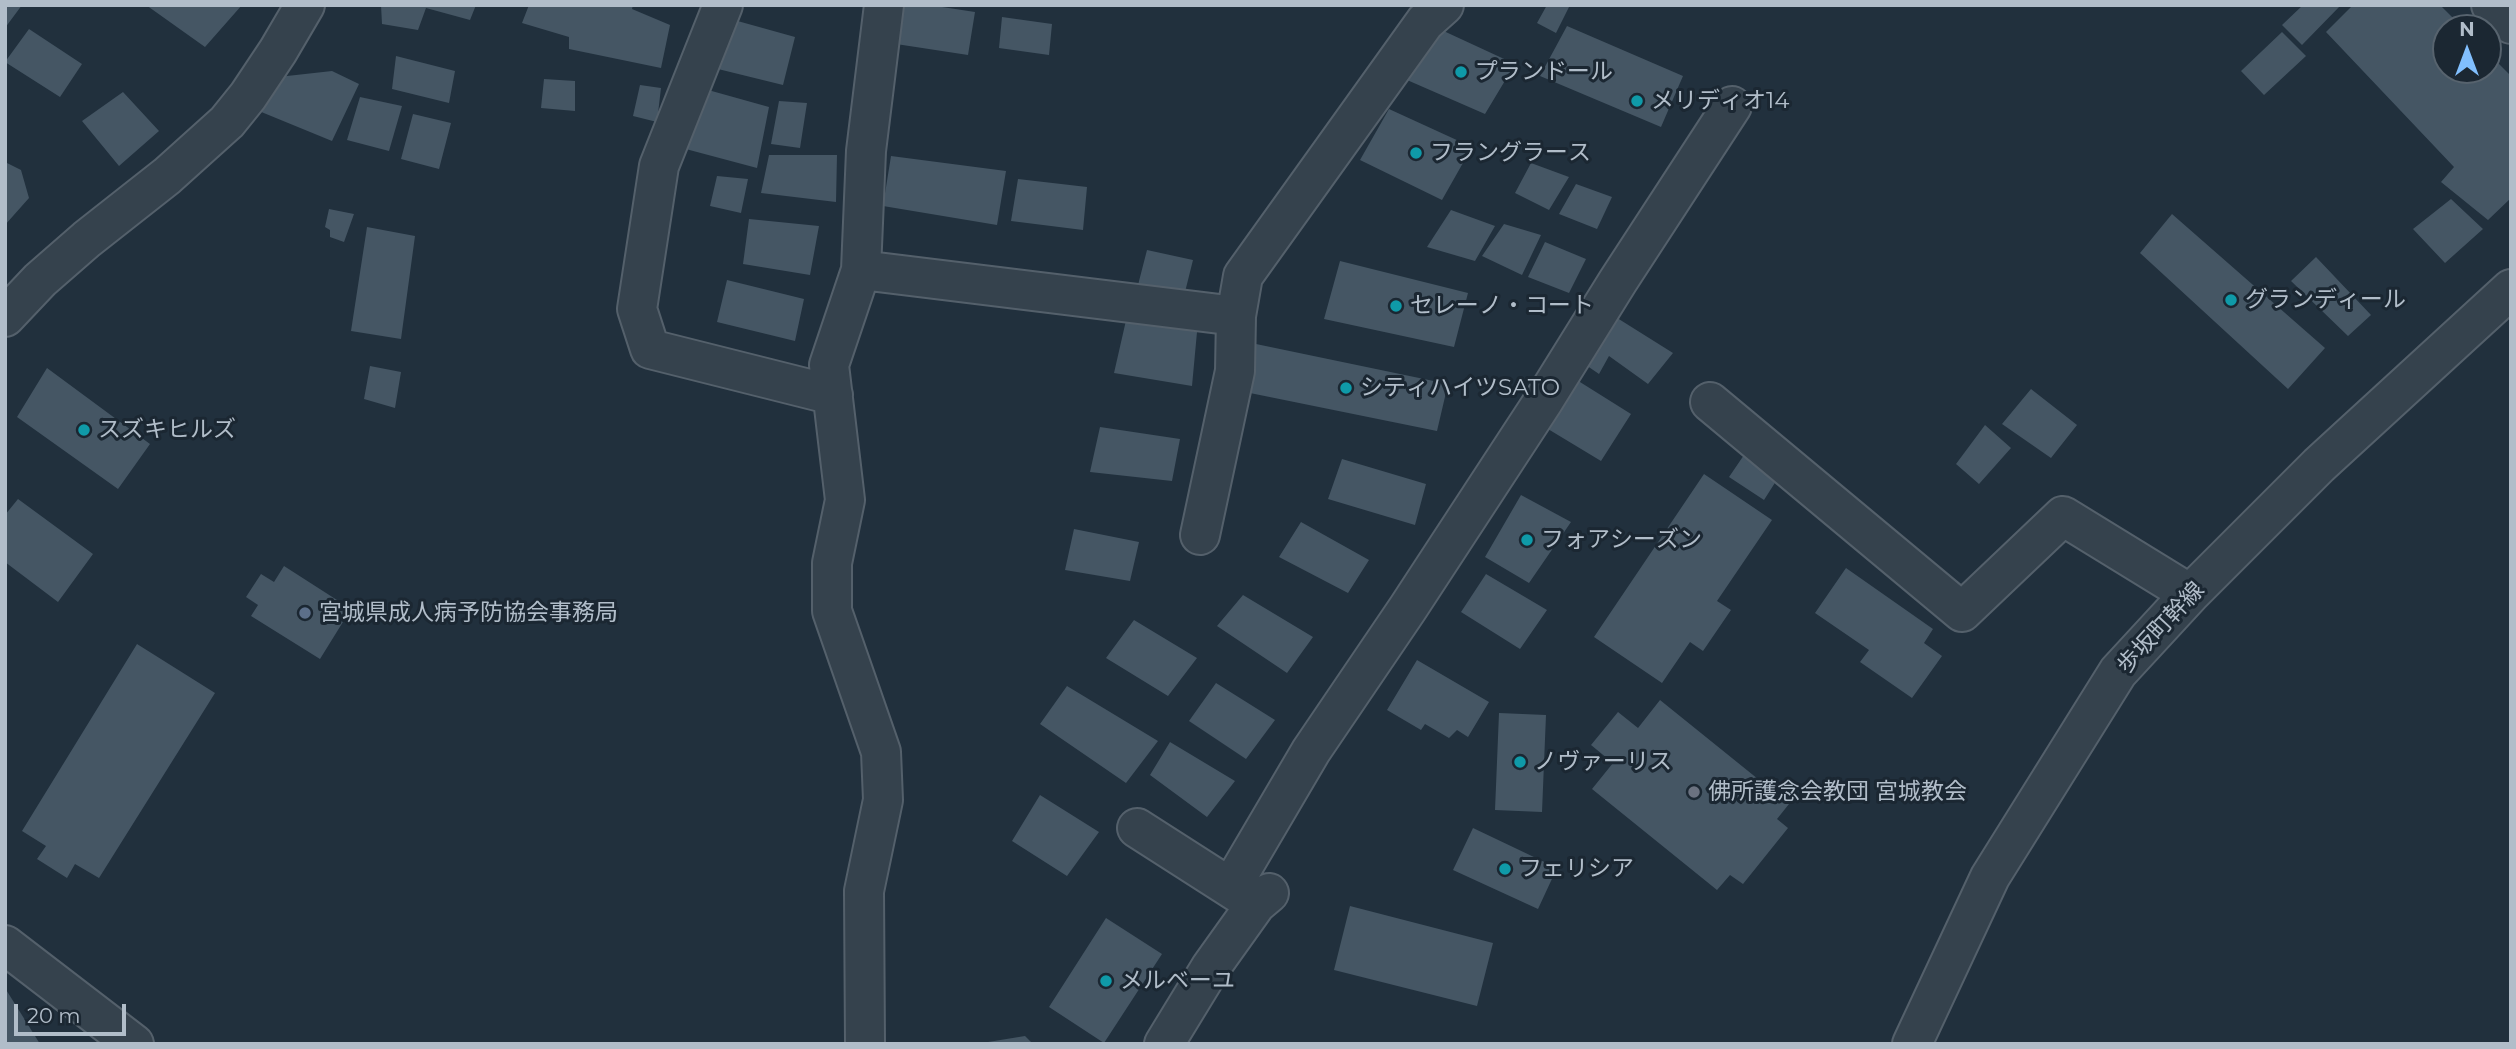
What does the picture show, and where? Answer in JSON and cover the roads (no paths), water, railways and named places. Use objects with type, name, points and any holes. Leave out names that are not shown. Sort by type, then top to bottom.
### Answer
[{"type":"street","points":[[5,317],[40,280],[167,176],[227,122],[278,51],[304,5]]},
{"type":"street","points":[[723,5],[659,166],[637,309],[650,349],[833,395]]},
{"type":"street","points":[[865,1044],[864,891],[883,800],[883,788],[881,752],[832,611],[832,563],[845,500],[829,365],[861,270],[866,152],[884,5]]},
{"type":"street","points":[[1200,535],[1235,371],[1236,316],[1243,276],[1425,22],[1444,5]]},
{"type":"street","points":[[2491,5],[2511,24]]},
{"type":"street","points":[[1164,1044],[1212,967],[1252,894],[1311,751],[1416,597],[1732,106]]},
{"type":"street","points":[[861,270],[1236,316]]},
{"type":"street","name":"歩坂町幹線","points":[[1912,1044],[1990,877],[2118,672],[2190,594],[2319,465],[2511,289]]},
{"type":"street","points":[[1710,402],[1962,612],[2063,516],[2190,594]]},
{"type":"street","points":[[1137,828],[1252,894]]},
{"type":"street","points":[[5,945],[134,1044]]},
{"type":"place","name":"プランドール","points":[[1461,72]]},
{"type":"place","name":"メリディオ14","points":[[1637,101]]},
{"type":"place","name":"フラングラース","points":[[1416,153]]},
{"type":"place","name":"グランディール","points":[[2231,300]]},
{"type":"place","name":"セレーノ・コート","points":[[1396,306]]},
{"type":"place","name":"シティハイツSATO","points":[[1346,388]]},
{"type":"place","name":"スズキヒルズ","points":[[84,430]]},
{"type":"place","name":"フォアシーズン","points":[[1527,540]]},
{"type":"place","name":"宮城県成人病予防協会事務局","points":[[305,613]]},
{"type":"place","name":"ノヴァーリス","points":[[1520,762]]},
{"type":"place","name":"佛所護念会教団 宮城教会","points":[[1694,792]]},
{"type":"place","name":"フェリシア","points":[[1505,869]]},
{"type":"place","name":"メルベーユ","points":[[1106,981]]}]
